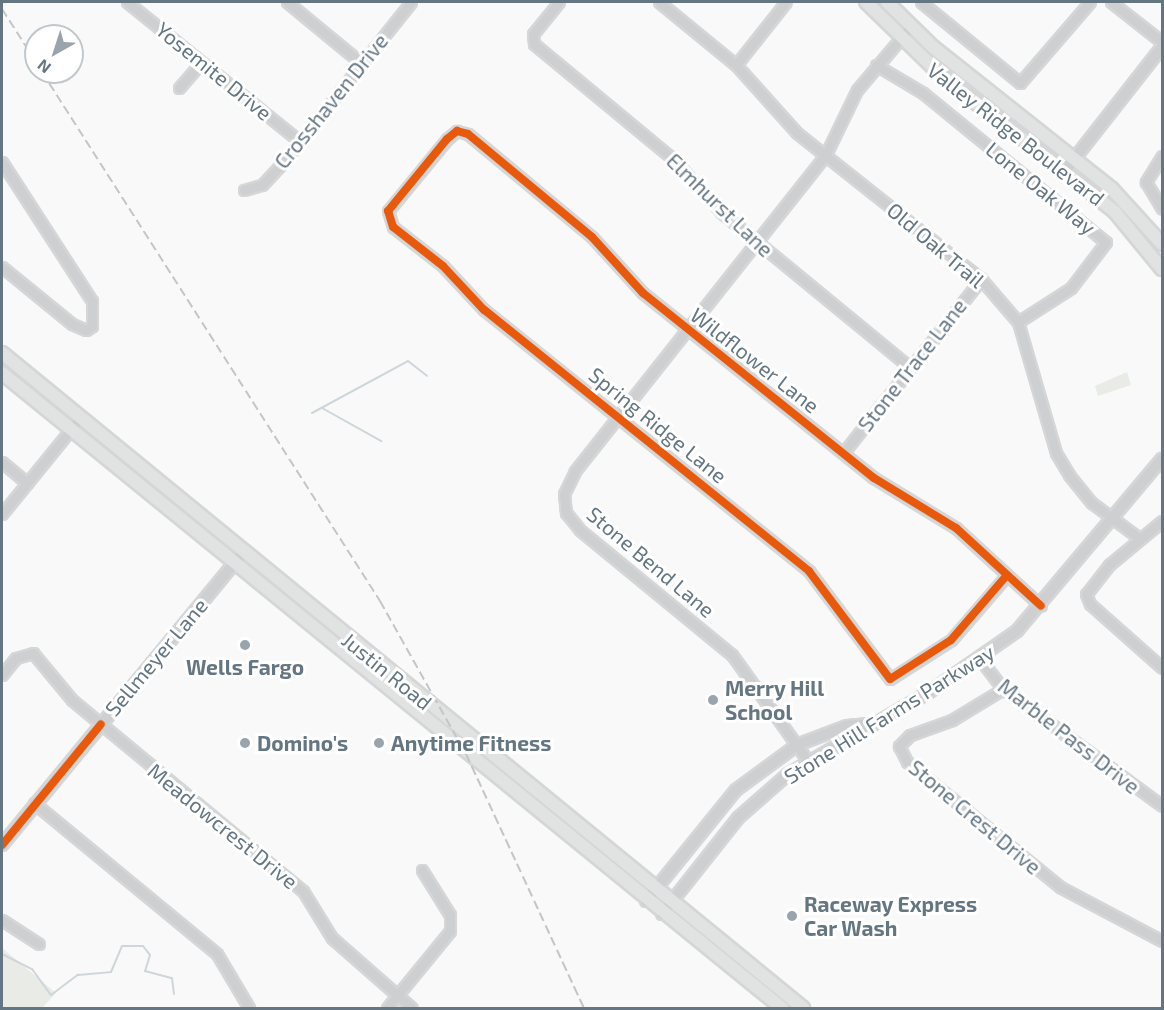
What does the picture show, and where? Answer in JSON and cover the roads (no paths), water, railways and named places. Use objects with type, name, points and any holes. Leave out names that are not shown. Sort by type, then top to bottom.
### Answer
[{"type":"main road","name":"Valley Ridge Boulevard","points":[[866,2],[899,38],[1115,212],[1162,269]]},
{"type":"main road","name":"Valley Ridge Boulevard","points":[[887,2],[910,27],[1112,189],[1162,244]]},
{"type":"main road","name":"Justin Road","points":[[2,353],[173,496],[800,1008]]},
{"type":"main road","name":"Justin Road","points":[[2,373],[646,901],[782,1008]]},
{"type":"main road","points":[[120,470],[165,497],[173,496]]},
{"type":"street","name":"Yosemite Drive","points":[[128,2],[299,141]]},
{"type":"street","points":[[287,2],[361,63]]},
{"type":"street","name":"Crosshaven Drive","points":[[244,190],[262,185],[411,2]]},
{"type":"street","name":"Elmhurst Lane","points":[[559,2],[532,40],[646,135],[758,243],[911,368]]},
{"type":"street","name":"Old Oak Trail","points":[[659,2],[736,65],[779,116],[981,279],[1018,322],[1056,453],[1083,492],[1139,538]]},
{"type":"street","points":[[736,65],[786,2]]},
{"type":"street","points":[[921,2],[1020,83],[1090,2]]},
{"type":"street","points":[[1064,172],[1162,44],[1111,2]]},
{"type":"street","name":"Stone Bend Lane","points":[[808,761],[732,655],[566,513],[564,495],[575,471],[758,243],[826,154],[850,100],[876,65],[910,27]]},
{"type":"street","points":[[179,88],[201,63]]},
{"type":"street","name":"Lone Oak Way","points":[[876,65],[923,93],[1106,242],[1071,288],[1018,322]]},
{"type":"street","name":"Wildflower Lane","points":[[387,216],[457,131],[468,134],[592,237],[643,293],[687,330],[874,478],[949,522],[1041,606]]},
{"type":"street","points":[[1162,156],[1146,182],[1162,209]]},
{"type":"street","points":[[2,162],[92,301],[92,326],[86,330],[72,324],[2,267]]},
{"type":"street","name":"Spring Ridge Lane","points":[[387,216],[484,310],[809,571],[890,679],[951,640],[1007,575]]},
{"type":"street","name":"Stone Trace Lane","points":[[844,452],[981,279]]},
{"type":"street","points":[[2,514],[80,418]]},
{"type":"street","name":"Stone Hill Farms Parkway","points":[[662,914],[738,818],[808,761],[981,660],[1041,606],[1162,459]]},
{"type":"street","points":[[2,462],[27,483]]},
{"type":"street","points":[[1162,521],[1139,538],[1086,590],[1087,599],[1162,668]]},
{"type":"street","name":"Sellmeyer Lane","points":[[2,845],[34,803],[243,553]]},
{"type":"street","name":"Meadowcrest Drive","points":[[2,675],[26,652],[101,724],[303,891],[332,938],[412,1008]]},
{"type":"street","name":"Marble Pass Drive","points":[[981,660],[1004,689],[1162,806]]},
{"type":"street","name":"Stone Crest Drive","points":[[1004,689],[952,720],[910,735],[899,746],[907,762],[1060,887],[1162,941]]},
{"type":"street","points":[[646,901],[721,805],[797,745],[847,726],[869,724]]},
{"type":"street","points":[[34,803],[217,954],[249,1008]]},
{"type":"street","points":[[721,805],[738,818]]},
{"type":"street","points":[[387,1008],[452,921],[422,870]]},
{"type":"street","points":[[2,920],[39,944]]},
{"type":"waterway","points":[[312,413],[408,361],[427,376]]},
{"type":"waterway","points":[[322,408],[381,441]]},
{"type":"waterway","points":[[2,954],[32,969],[51,995],[78,975],[111,972],[122,946],[143,946],[150,955],[145,971],[172,978],[174,994]]},
{"type":"railway","points":[[2,9],[24,43]]},
{"type":"railway","points":[[50,84],[380,601],[466,754],[584,1008]]},
{"type":"place","name":"Wells Fargo","points":[[245,645]]},
{"type":"place","name":"Merry Hill School","points":[[713,700]]},
{"type":"place","name":"Domino's","points":[[245,743]]},
{"type":"place","name":"Anytime Fitness","points":[[379,743]]},
{"type":"place","name":"Raceway Express Car Wash","points":[[792,916]]}]
